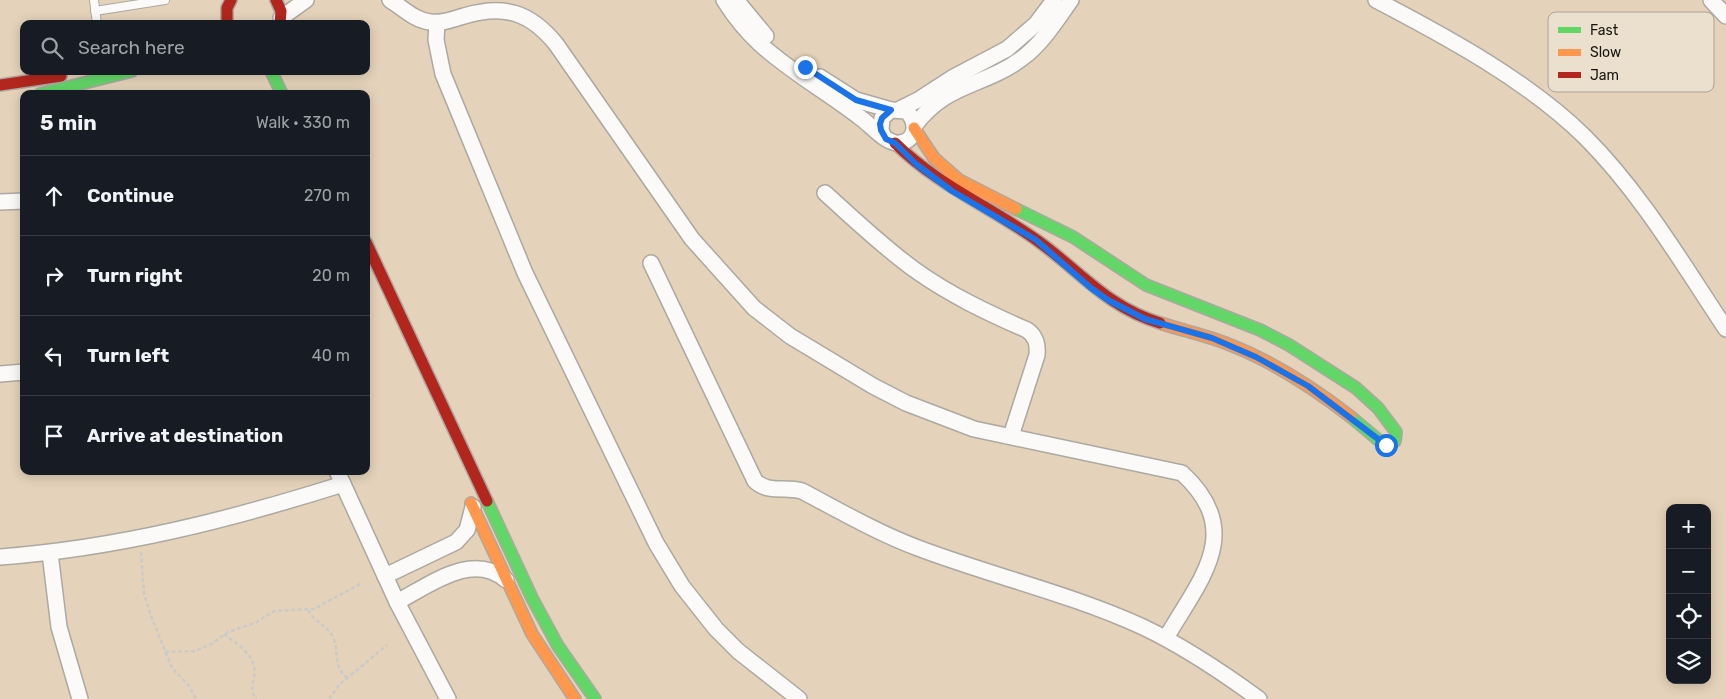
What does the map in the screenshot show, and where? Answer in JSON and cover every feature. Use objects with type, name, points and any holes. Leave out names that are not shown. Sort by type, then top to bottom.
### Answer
[{"type":"street","points":[[227,20],[231,0]]},
{"type":"street","points":[[276,0],[281,20]]},
{"type":"street","points":[[282,20],[306,0]]},
{"type":"street","points":[[390,0],[415,18],[437,23],[496,11],[512,12],[536,23],[556,44],[692,239],[754,308],[817,354],[873,386],[914,406],[974,429],[1182,473],[1204,496],[1214,524],[1212,554],[1207,568],[1166,638]]},
{"type":"street","points":[[724,0],[743,26],[775,57],[889,139],[901,143],[910,138],[915,126],[929,108],[950,92],[1002,70],[1022,58],[1041,40],[1071,0]]},
{"type":"street","points":[[736,0],[772,42],[805,67],[856,100],[896,109],[910,114],[915,126],[940,164],[968,186],[1073,237],[1141,282],[1260,330],[1337,375],[1356,388],[1378,408],[1396,432],[1395,441],[1389,445],[1382,443],[1315,391],[1256,357],[1212,338],[1145,319],[1108,300],[1091,288],[1036,240],[952,191],[916,164],[881,130],[882,118],[896,109],[918,100],[952,78],[1007,50],[1036,24],[1054,0]]},
{"type":"street","points":[[1376,0],[1478,58],[1551,109],[1584,136],[1608,162],[1653,219],[1726,329]]},
{"type":"street","points":[[1711,0],[1726,16]]},
{"type":"street","points":[[437,23],[437,48],[442,74],[525,272],[656,543],[682,586],[704,616],[738,651],[799,699]]},
{"type":"street","points":[[0,85],[59,75]]},
{"type":"street","points":[[61,90],[118,75]]},
{"type":"street","points":[[273,75],[280,90]]},
{"type":"street","points":[[824,193],[890,251],[916,270],[971,304],[1027,330],[1034,336],[1037,342],[1037,354],[1010,436]]},
{"type":"street","points":[[0,202],[20,201]]},
{"type":"street","points":[[370,251],[536,606],[558,646],[595,699]]},
{"type":"street","points":[[651,263],[755,481],[760,485],[771,490],[789,488],[802,491],[871,528],[917,548],[1101,611],[1166,638],[1217,668],[1259,699]]},
{"type":"street","points":[[0,374],[20,372]]},
{"type":"street","points":[[0,557],[50,553],[140,538],[219,521],[340,478],[397,602],[448,699]]},
{"type":"street","points":[[465,490],[532,634],[575,699]]},
{"type":"street","points":[[385,576],[456,542],[467,530],[473,507]]},
{"type":"street","points":[[50,553],[59,627],[80,699]]},
{"type":"street","points":[[397,602],[464,568],[474,567],[492,571],[508,582]]},
{"type":"lane","points":[[94,0],[97,20]]},
{"type":"lane","points":[[96,12],[165,0]]},
{"type":"path","points":[[140,538],[144,594],[172,668],[189,686],[196,699]]},
{"type":"path","points":[[165,652],[196,650],[213,643],[224,634],[249,626],[274,611],[319,608],[362,583]]},
{"type":"path","points":[[308,610],[314,620],[325,628],[333,638],[336,664],[347,678]]},
{"type":"path","points":[[224,634],[252,658],[254,671],[252,686],[256,699]]},
{"type":"path","points":[[329,699],[347,678],[387,645]]},
{"type":"shaded area","points":[[0,0],[1726,0],[1726,699],[0,699]]},
{"type":"traffic: fast","points":[[56,90],[116,75]]},
{"type":"traffic: fast","points":[[273,75],[280,90]]},
{"type":"traffic: fast","points":[[1016,209],[1073,237],[1146,285],[1260,330],[1289,345],[1356,388],[1378,408],[1396,432],[1395,441],[1389,445],[1382,443],[1351,417]]},
{"type":"traffic: fast","points":[[487,501],[532,598],[558,646],[595,699]]},
{"type":"traffic: slow","points":[[914,128],[934,158],[959,180],[1016,209]]},
{"type":"traffic: slow","points":[[1160,323],[1224,342],[1264,360],[1323,396],[1351,417]]},
{"type":"traffic: slow","points":[[471,503],[532,634],[575,699]]},
{"type":"traffic: jam","points":[[227,20],[227,8],[231,0]]},
{"type":"traffic: jam","points":[[276,0],[281,11],[280,20]]},
{"type":"traffic: jam","points":[[0,85],[61,76]]},
{"type":"traffic: jam","points":[[895,143],[911,158],[946,184],[1038,241],[1109,298],[1141,316],[1160,323]]},
{"type":"traffic: jam","points":[[370,251],[487,501]]},
{"type":"route","points":[[805,67],[856,100],[891,110],[882,118],[880,124],[886,139],[895,143],[916,164],[952,191],[1019,229],[1050,250],[1091,288],[1108,300],[1145,319],[1212,338],[1256,357],[1308,386],[1386,445]]}]
